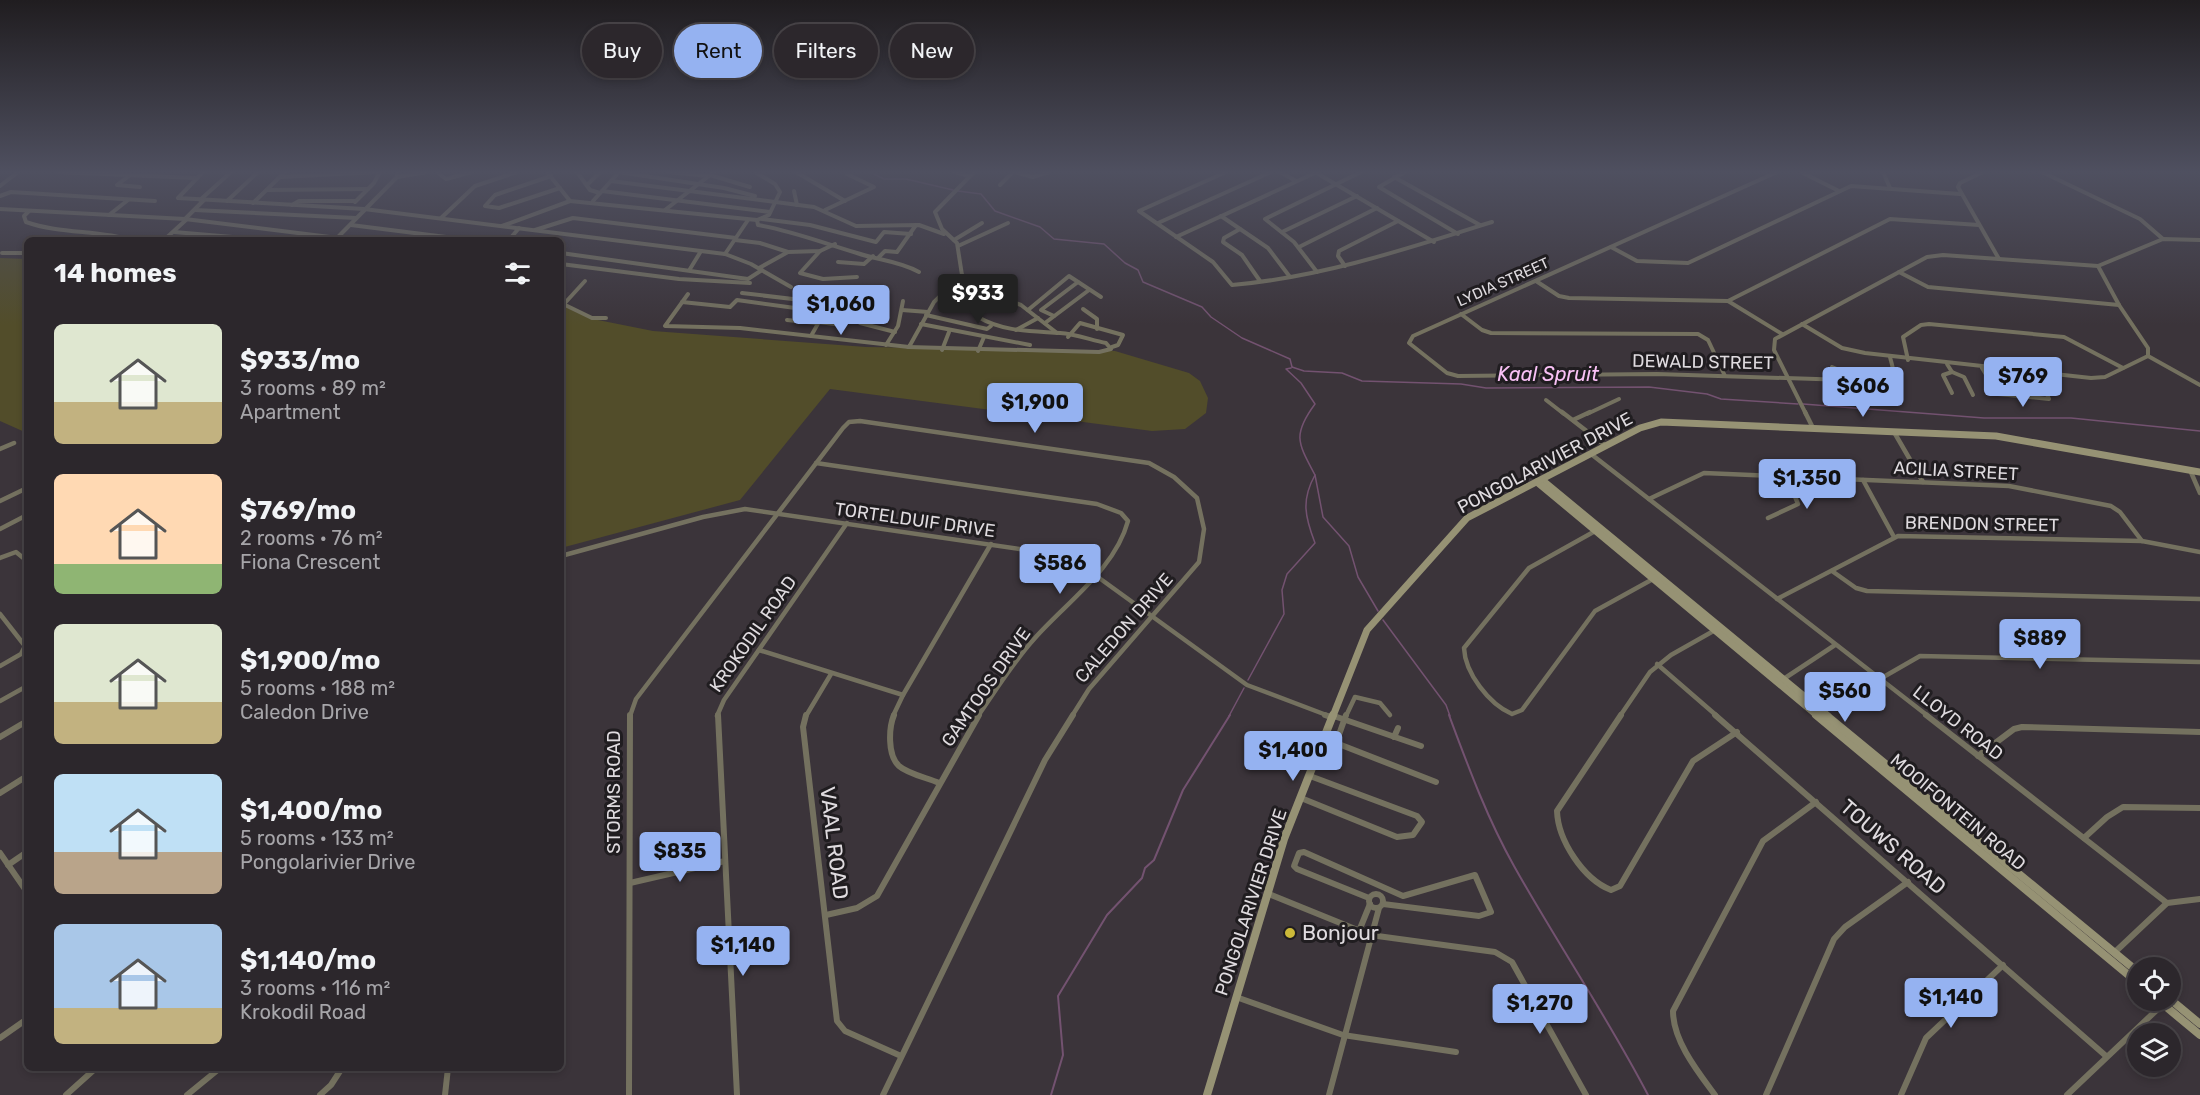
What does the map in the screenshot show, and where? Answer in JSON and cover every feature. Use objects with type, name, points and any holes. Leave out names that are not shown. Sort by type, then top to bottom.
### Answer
[{"type":"street","points":[[29,223],[51,229],[120,237]]},
{"type":"street","points":[[168,237],[182,223]]},
{"type":"street","points":[[221,223],[338,237],[351,225],[446,237]]},
{"type":"street","points":[[479,223],[725,254],[760,269],[791,287]]},
{"type":"street","points":[[501,226],[509,223]]},
{"type":"street","points":[[534,230],[556,223]]},
{"type":"street","points":[[613,223],[763,243],[788,252],[820,251]]},
{"type":"street","points":[[725,254],[746,223]]},
{"type":"street","points":[[758,223],[835,244],[854,253],[879,257],[919,272]]},
{"type":"street","points":[[795,223],[876,242],[884,232],[911,234]]},
{"type":"street","points":[[847,223],[856,226],[916,225],[947,235],[958,246],[962,275]]},
{"type":"street","points":[[939,223],[947,235]]},
{"type":"street","points":[[958,246],[1008,223]]},
{"type":"street","points":[[1176,237],[1206,223]]},
{"type":"street","points":[[1231,223],[1268,248],[1290,277]]},
{"type":"street","points":[[1270,223],[1299,247],[1317,272]]},
{"type":"street","points":[[1282,232],[1300,223]]},
{"type":"street","points":[[1299,247],[1347,223]]},
{"type":"street","points":[[1344,266],[1338,256],[1339,251],[1394,223]]},
{"type":"street","points":[[1402,223],[1434,242]]},
{"type":"street","points":[[1439,223],[1458,234]]},
{"type":"street","points":[[1158,224],[1213,262],[1230,285],[1290,277],[1344,266],[1434,242],[1488,223]]},
{"type":"street","name":"LYDIA STREET","points":[[1411,345],[1409,339],[1413,336],[1664,223]]},
{"type":"street","points":[[1611,247],[1637,261],[1688,263],[1772,223]]},
{"type":"street","points":[[1536,281],[1559,296],[1569,298],[1728,300],[1882,223]]},
{"type":"street","points":[[1951,223],[1979,225],[1999,259]]},
{"type":"street","points":[[2145,223],[2163,239]]},
{"type":"street","points":[[954,240],[975,225],[981,224]]},
{"type":"street","points":[[879,257],[885,251],[897,252],[916,225]]},
{"type":"street","points":[[975,225],[986,232]]},
{"type":"street","points":[[512,237],[519,228]]},
{"type":"street","points":[[1240,229],[1224,238],[1224,242],[1242,255],[1260,281]]},
{"type":"street","points":[[174,232],[228,237]]},
{"type":"street","points":[[1813,428],[1773,346],[1775,339],[1936,255],[2098,266],[2163,239],[2200,240]]},
{"type":"street","points":[[835,244],[820,251],[800,273],[828,280],[857,277]]},
{"type":"street","points":[[690,269],[701,251]]},
{"type":"street","points":[[564,253],[646,266],[690,269],[748,279],[788,252]]},
{"type":"street","points":[[2,253],[24,253]]},
{"type":"street","points":[[838,262],[864,264],[873,256]]},
{"type":"street","points":[[564,264],[724,284],[750,283],[730,307],[682,302]]},
{"type":"street","points":[[638,274],[646,266]]},
{"type":"street","points":[[2098,266],[2119,305],[2149,351],[2148,356]]},
{"type":"street","points":[[1899,273],[1928,287],[2119,305]]},
{"type":"street","points":[[962,275],[975,283],[979,290],[982,301],[978,317],[991,326],[1048,335],[1057,333]]},
{"type":"street","points":[[908,348],[943,291],[962,275]]},
{"type":"street","points":[[1028,310],[1069,276],[1101,297]]},
{"type":"street","points":[[564,302],[585,281]]},
{"type":"street","points":[[1054,316],[1041,310],[1078,282]]},
{"type":"street","points":[[979,290],[1017,303],[1057,333],[1101,342],[1112,347]]},
{"type":"street","points":[[1045,323],[1089,290]]},
{"type":"street","points":[[943,291],[982,301]]},
{"type":"street","points":[[742,292],[818,302],[837,301]]},
{"type":"street","points":[[688,294],[665,326],[740,328],[908,348],[978,351],[1108,352],[1112,347],[1118,345],[1123,336],[1079,323],[1068,336]]},
{"type":"street","points":[[947,309],[958,295]]},
{"type":"street","points":[[737,300],[824,313],[857,314],[861,318],[860,323],[895,332]]},
{"type":"street","points":[[1728,300],[1782,334]]},
{"type":"street","points":[[886,345],[895,332],[903,301]]},
{"type":"street","points":[[564,305],[592,318],[606,318]]},
{"type":"street","points":[[1083,309],[1097,319],[1097,329]]},
{"type":"street","points":[[902,310],[988,329],[991,326]]},
{"type":"street","points":[[811,336],[824,313]]},
{"type":"street","points":[[1461,314],[1482,330],[1491,333],[1698,334],[1708,340],[1725,376]]},
{"type":"street","points":[[787,320],[843,325],[850,315]]},
{"type":"street","points":[[1016,330],[1038,318]]},
{"type":"street","points":[[921,324],[949,332],[1030,345]]},
{"type":"street","points":[[1802,324],[1845,349],[1908,360],[2095,379],[2148,356]]},
{"type":"street","points":[[1908,360],[1904,337],[1908,332],[1929,324],[2064,337],[2123,368]]},
{"type":"street","points":[[942,350],[949,332]]},
{"type":"street","points":[[1030,352],[1035,333]]},
{"type":"street","points":[[978,351],[984,337]]},
{"type":"street","name":"DEWALD STREET","points":[[1411,345],[1447,373],[1458,376],[1657,374],[1846,380],[1844,372],[1832,367]]},
{"type":"street","points":[[2148,356],[2199,384]]},
{"type":"street","points":[[1890,357],[1898,388]]},
{"type":"street","points":[[1947,364],[1952,372],[1964,377],[1973,395]]},
{"type":"street","points":[[1982,368],[1996,392],[2049,399],[2042,382]]},
{"type":"street","points":[[1952,372],[1943,375],[1952,393]]},
{"type":"street","points":[[2015,381],[2023,397]]},
{"type":"street","points":[[1573,420],[1619,399]]},
{"type":"street","points":[[1546,400],[1606,446]]},
{"type":"street","name":"STORMS ROAD","points":[[629,1095],[628,734],[632,706],[843,428],[852,421]]},
{"type":"street","name":"CALEDON DRIVE","points":[[852,421],[1134,459],[1174,477],[1197,498],[1204,539],[1196,568],[1089,689],[1045,760],[883,1095]]},
{"type":"street","name":"PONGOLARIVIER DRIVE","points":[[1208,1095],[1284,839],[1364,639],[1377,616],[1461,522],[1645,426],[1661,422],[2002,437],[2200,472]]},
{"type":"street","points":[[1894,432],[1923,482]]},
{"type":"street","points":[[0,449],[14,443]]},
{"type":"street","name":"LLOYD ROAD","points":[[1591,454],[2167,903]]},
{"type":"street","name":"GAMTOOS DRIVE","points":[[816,463],[1105,506],[1125,515],[1128,526],[1118,549],[1019,658],[979,715],[877,896],[857,908],[826,915]]},
{"type":"street","points":[[2190,470],[2200,493]]},
{"type":"street","name":"ACILIA STREET","points":[[1649,499],[1700,474],[2014,487],[2101,502],[2120,512],[2142,541]]},
{"type":"street","points":[[1768,518],[1798,504],[1787,477]]},
{"type":"street","points":[[1863,480],[1894,537]]},
{"type":"street","name":"MOOIFONTEIN ROAD","points":[[1539,481],[2112,956],[2127,972]]},
{"type":"street","points":[[0,501],[24,489]]},
{"type":"street","name":"TORTELDUIF DRIVE","points":[[564,555],[732,510],[778,513],[1060,556],[1095,575],[1247,685],[1421,746]]},
{"type":"street","points":[[0,529],[24,517]]},
{"type":"street","name":"KROKODIL ROAD","points":[[737,1095],[717,716],[724,700],[847,523]]},
{"type":"street","points":[[1597,530],[1529,568],[1464,648],[1464,659],[1481,686],[1502,710],[1508,714],[1519,712],[1595,611],[1655,578]]},
{"type":"street","name":"BRENDON STREET","points":[[1777,599],[1894,537],[2142,541],[2200,552]]},
{"type":"street","points":[[939,783],[904,770],[894,758],[890,726],[903,695],[991,544]]},
{"type":"street","points":[[0,558],[16,552],[24,559]]},
{"type":"street","points":[[1832,571],[1856,588],[1867,591],[2200,599]]},
{"type":"street","points":[[0,614],[24,646]]},
{"type":"street","points":[[1717,629],[1657,664],[1557,811],[1558,823],[1574,855],[1600,886],[1611,890],[1620,886],[1693,761],[1737,732]]},
{"type":"street","points":[[1780,682],[1835,645]]},
{"type":"street","points":[[0,666],[21,654],[24,649]]},
{"type":"street","points":[[759,650],[903,695]]},
{"type":"street","points":[[1880,679],[1908,660],[1920,656],[2200,662]]},
{"type":"street","name":"TOUWS ROAD","points":[[1657,664],[2106,1056]]},
{"type":"street","name":"VAAL ROAD","points":[[831,674],[813,700],[803,721],[835,1012],[839,1027],[901,1056]]},
{"type":"street","points":[[0,701],[24,688]]},
{"type":"street","points":[[1390,716],[1380,703],[1357,696],[1351,701],[1337,744],[1436,782]]},
{"type":"street","points":[[0,737],[24,723]]},
{"type":"street","points":[[1978,756],[2014,729],[2022,727],[2200,732]]},
{"type":"street","points":[[1394,737],[1398,728]]},
{"type":"street","points":[[1301,798],[1397,837],[1410,837],[1419,830],[1422,822],[1417,816],[1310,776]]},
{"type":"street","points":[[0,793],[24,778]]},
{"type":"street","points":[[1714,1094],[1687,1052],[1671,1017],[1681,993],[1763,841],[1816,802]]},
{"type":"street","points":[[2084,838],[2107,817],[2123,807],[2200,808]]},
{"type":"street","points":[[1304,852],[1380,887],[1406,896],[1475,875],[1491,912],[1479,916],[1381,906],[1294,866],[1299,853],[1304,852]]},
{"type":"street","points":[[0,854],[24,888]]},
{"type":"street","points":[[8,865],[24,854]]},
{"type":"street","points":[[630,883],[725,861]]},
{"type":"street","points":[[1766,1095],[1834,939],[1845,927],[1908,882]]},
{"type":"street","points":[[1359,931],[1370,901],[1378,895],[1380,887]]},
{"type":"street","points":[[1269,894],[1370,935],[1495,952],[1512,962],[1586,1095]]},
{"type":"street","points":[[1329,1095],[1370,935],[1381,906],[1382,898],[1378,895]]},
{"type":"street","points":[[2112,956],[2167,903],[2200,899]]},
{"type":"street","name":"MOOIFONTEIN ROAD","points":[[2112,956],[2127,965]]},
{"type":"street","points":[[1901,1095],[1926,1038],[2003,965]]},
{"type":"street","points":[[1236,998],[1343,1035],[1456,1052]]},
{"type":"street","points":[[2067,1095],[2154,1011]]},
{"type":"street","points":[[2175,1011],[2200,1035]]},
{"type":"street","points":[[2180,1011],[2200,1024]]},
{"type":"street","points":[[0,1038],[24,1021]]},
{"type":"street","points":[[66,1095],[93,1071]]},
{"type":"street","points":[[188,1095],[216,1071]]},
{"type":"street","points":[[320,1095],[340,1071]]},
{"type":"street","points":[[446,1095],[448,1071]]},
{"type":"shaded area","points":[[0,258],[24,259],[24,432],[0,421]]},
{"type":"shaded area","points":[[564,304],[593,319],[653,331],[866,347],[1115,351],[1189,373],[1200,381],[1208,398],[1206,413],[1185,429],[1152,431],[830,389],[740,500],[564,547]]},
{"type":"waterway","name":"Kaal Spruit","points":[[1029,223],[1040,227],[1054,239],[1104,244],[1125,263],[1138,270],[1143,282],[1202,307],[1211,317],[1242,338],[1290,359],[1292,367],[1304,371],[1342,373],[1362,381],[1461,384],[1486,388],[1649,387],[1707,394],[1721,399],[1798,404]]},
{"type":"waterway","points":[[1291,368],[1286,369],[1301,383],[1315,404],[1303,424],[1300,439],[1301,447],[1315,475]]},
{"type":"waterway","name":"Kaal Spruit","points":[[1803,404],[1984,418],[2071,418],[2200,431]]},
{"type":"waterway","points":[[1248,680],[1284,614],[1282,590],[1287,574],[1315,543],[1306,509],[1308,493],[1315,475]]},
{"type":"waterway","points":[[1315,475],[1323,517],[1349,546],[1358,577],[1378,611]]},
{"type":"waterway","points":[[1383,620],[1446,705],[1450,716]]},
{"type":"waterway","points":[[1229,716],[1244,688]]},
{"type":"waterway","points":[[1051,1095],[1063,1055],[1058,996],[1107,915],[1142,878],[1145,868],[1154,860],[1183,790],[1230,715]]},
{"type":"waterway","points":[[1449,715],[1478,792],[1504,848],[1648,1095]]},
{"type":"place","name":"Bonjour","points":[[1290,933]]}]
